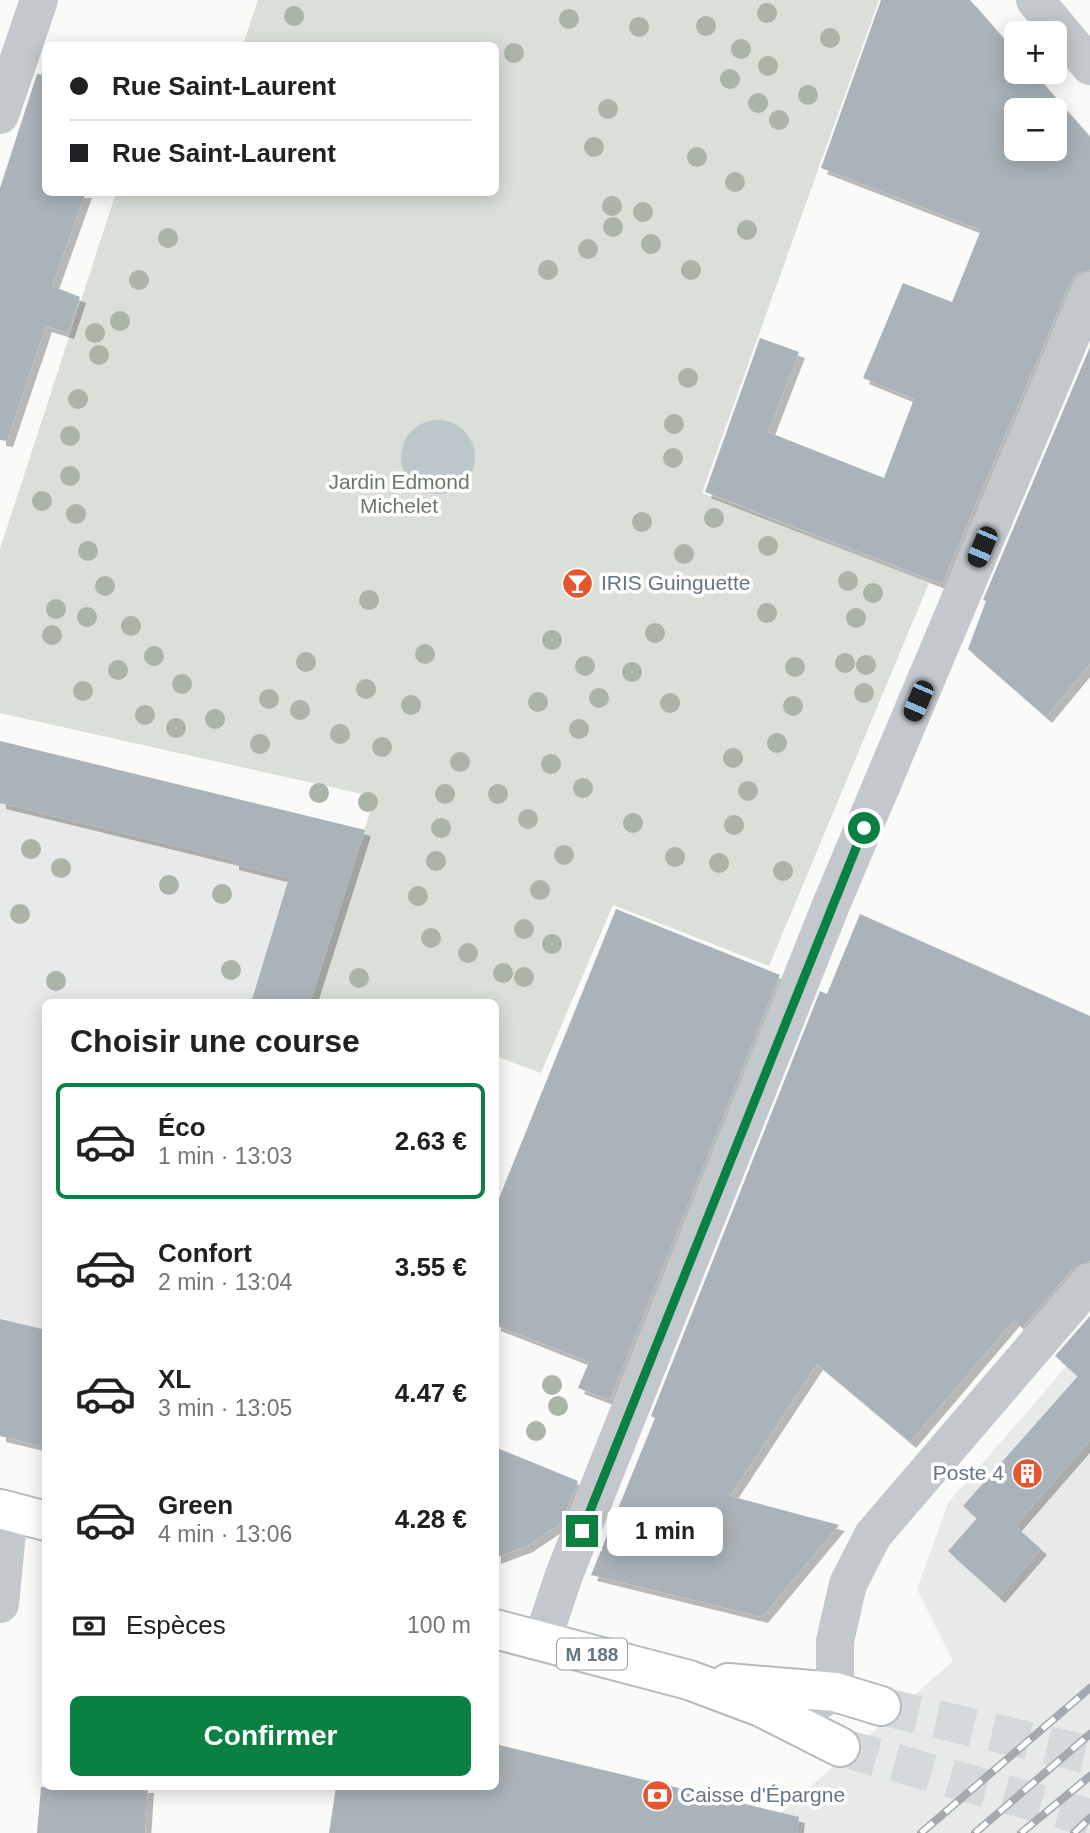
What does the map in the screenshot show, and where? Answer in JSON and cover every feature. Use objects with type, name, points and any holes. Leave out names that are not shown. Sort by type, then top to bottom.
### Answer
[{"type":"main road","points":[[4,1510],[42,1520]]},
{"type":"main road","name":"M 188","points":[[499,1630],[690,1680],[761,1707],[840,1747]]},
{"type":"main road","name":"M 188","points":[[690,1680],[835,1692],[881,1706]]},
{"type":"street","points":[[0,115],[39,0]]},
{"type":"street","points":[[1035,0],[1090,66]]},
{"type":"street","points":[[542,1641],[564,1575],[831,905],[1090,291]]},
{"type":"street","points":[[761,1707],[807,1707],[835,1692],[835,1641],[848,1584],[873,1535],[1090,1282]]},
{"type":"street","points":[[0,1604],[4,1510]]},
{"type":"shaded area","points":[[438,420],[452,423],[464,431],[472,443],[475,457],[472,471],[464,483],[452,491],[438,494],[424,491],[412,483],[404,471],[401,457],[404,443],[412,431],[424,423]]},
{"type":"shaded area","points":[[0,741],[365,830],[311,999],[42,999],[42,1445],[0,1436]]},
{"type":"shaded area","points":[[1090,1339],[1090,1833],[758,1833],[953,1661],[917,1589],[948,1503]]},
{"type":"green space","name":"Jardin Edmond Michelet","points":[[258,0],[879,0],[702,493],[929,583],[769,966],[613,905],[541,1073],[499,1057],[499,999],[310,999],[375,797],[0,713],[0,549],[115,196],[499,196],[499,42],[244,42]]},
{"type":"building","points":[[881,0],[970,0],[1004,39],[1004,84],[1044,84],[1056,98],[1004,98],[1004,161],[1067,161],[1067,111],[1090,137],[1090,270],[1077,273],[1070,283],[942,584],[705,492],[760,338],[799,352],[768,432],[884,478],[914,399],[863,378],[903,283],[952,302],[981,230],[821,168]]},
{"type":"building","points":[[37,74],[42,75],[42,196],[85,196],[52,286],[80,297],[68,333],[46,326],[7,441],[0,440],[0,188]]},
{"type":"building","points":[[1090,347],[1090,664],[1046,717],[968,649],[986,601],[983,600]]},
{"type":"building","points":[[0,741],[365,830],[311,999],[252,999],[289,878],[233,864],[233,860],[0,803]]},
{"type":"building","points":[[616,909],[780,975],[610,1400],[578,1388],[589,1362],[499,1327],[499,1198]]},
{"type":"building","points":[[860,914],[1090,1016],[1090,1261],[1073,1268],[1022,1328],[1014,1320],[910,1442],[817,1364],[730,1496],[839,1525],[762,1617],[591,1575],[655,1418],[651,1416],[820,991],[827,994]]},
{"type":"building","name":"Poste 4","points":[[1090,1316],[1090,1440],[1015,1526],[1041,1549],[999,1597],[948,1551],[977,1518],[963,1506],[1078,1376],[1055,1356]]},
{"type":"building","points":[[0,1319],[42,1329],[42,1446],[0,1436]]},
{"type":"building","points":[[499,1449],[578,1481],[561,1523],[527,1546],[499,1556]]},
{"type":"building","points":[[499,1745],[799,1817],[797,1833],[329,1833],[336,1790],[499,1790]]},
{"type":"building","points":[[41,1787],[42,1790],[148,1790],[145,1833],[37,1833]]},
{"type":"tunnel","points":[[881,1706],[1090,1755]]},
{"type":"tunnel","points":[[840,1747],[1090,1818]]},
{"type":"railway","points":[[921,1833],[1090,1688]]},
{"type":"railway","points":[[975,1833],[1090,1734]]},
{"type":"railway","points":[[1021,1833],[1090,1776]]},
{"type":"railway","points":[[1074,1833],[1090,1818]]},
{"type":"place","name":"IRIS Guinguette","points":[[578,583]]},
{"type":"place","name":"Poste 4","points":[[1027,1473]]},
{"type":"place","name":"Caisse d'Épargne","points":[[657,1795]]},
{"type":"route","points":[[582,1531],[864,828]]}]
